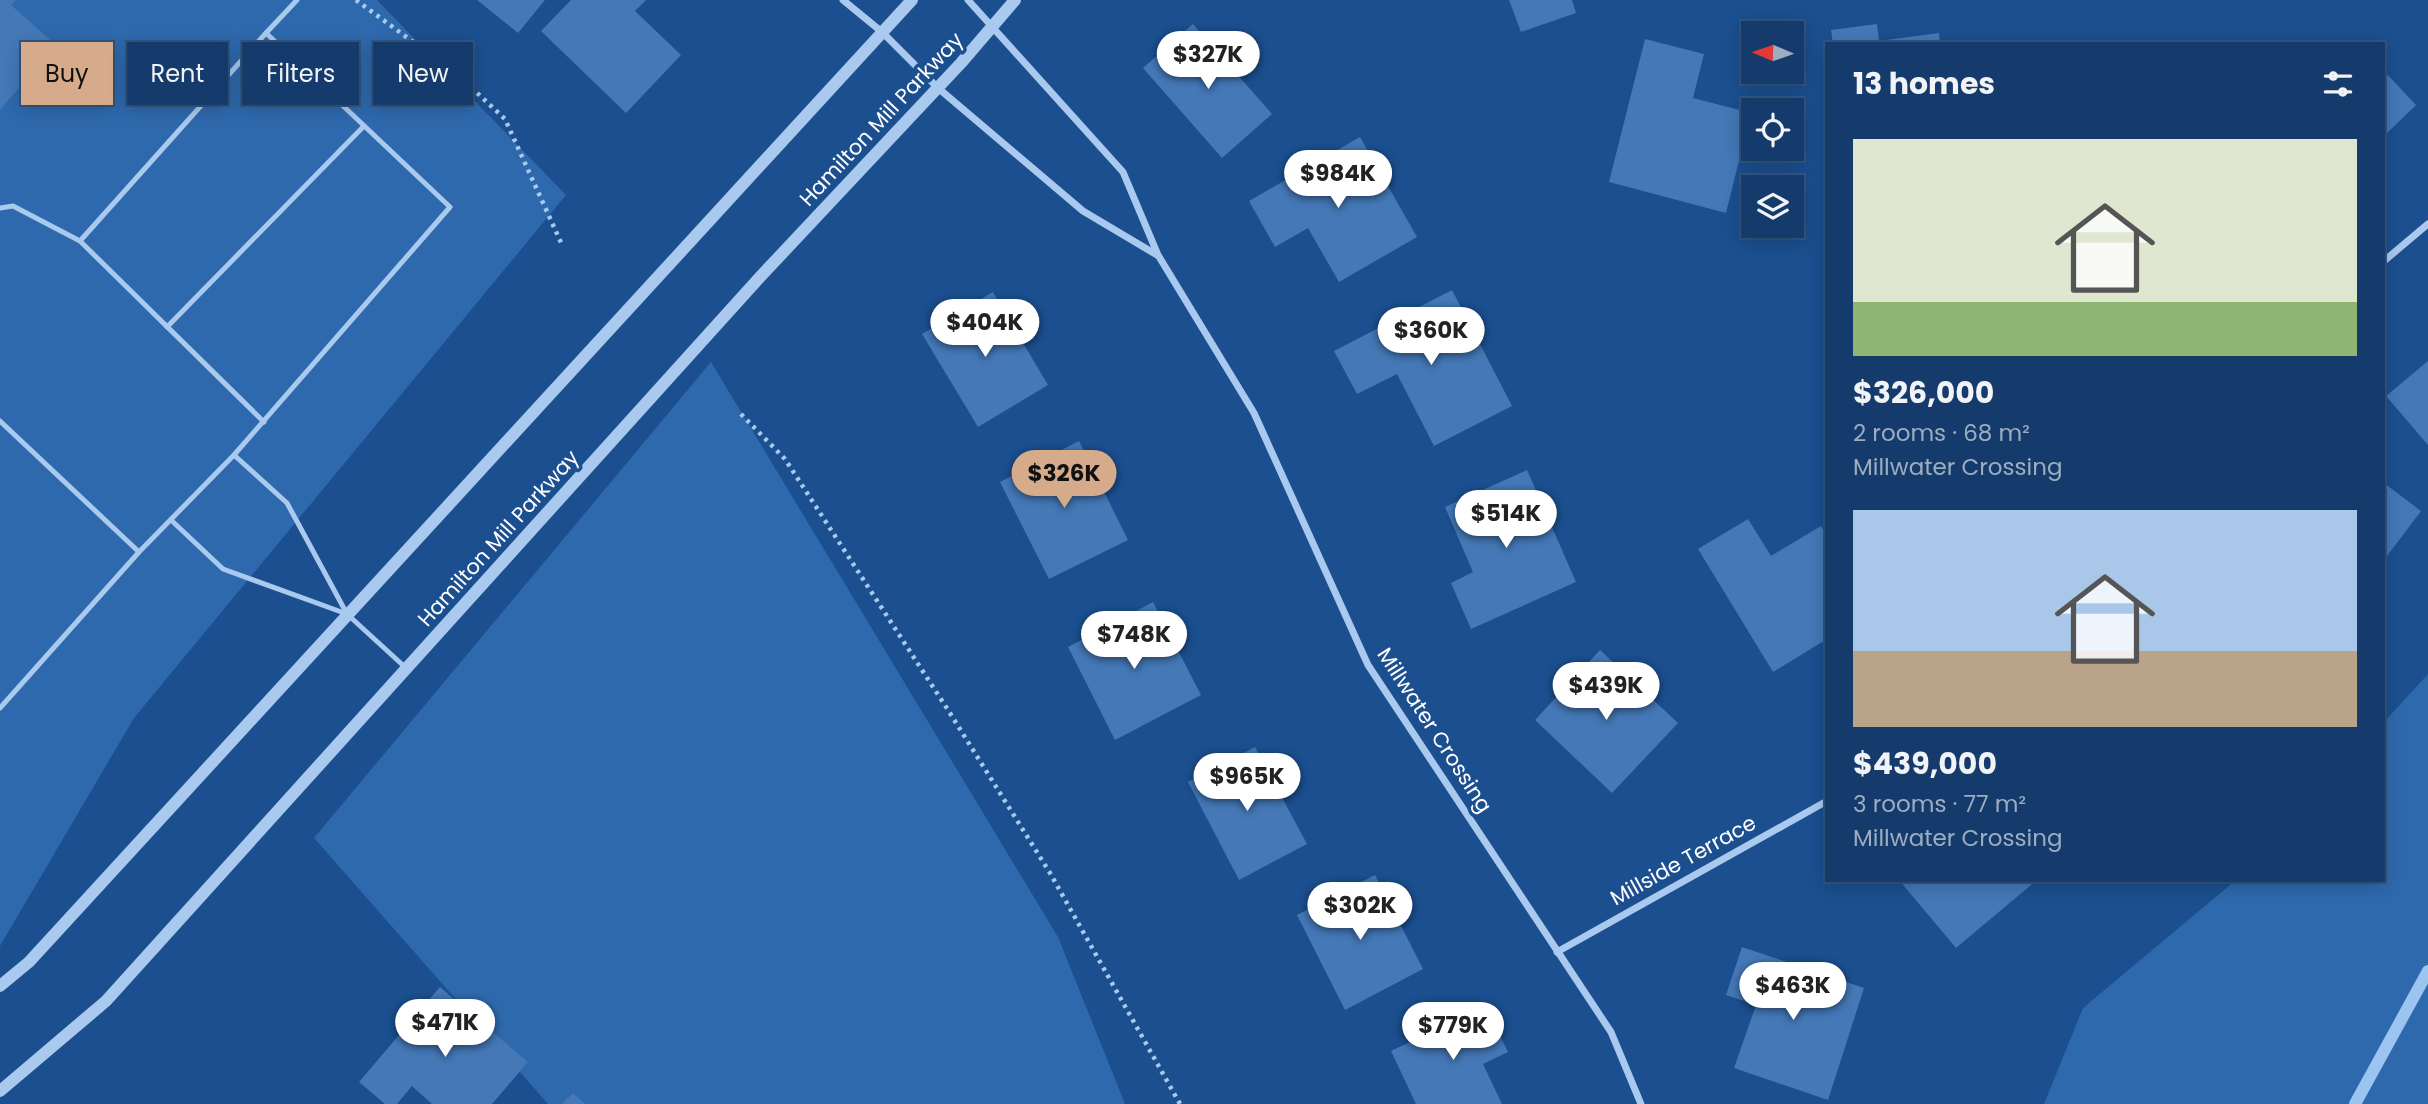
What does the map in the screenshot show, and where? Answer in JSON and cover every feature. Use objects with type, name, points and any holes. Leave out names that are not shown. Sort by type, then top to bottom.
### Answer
[{"type":"street","name":"Millwater Crossing","points":[[843,0],[882,32],[938,88],[1083,211],[1158,255]]},
{"type":"street","points":[[0,986],[29,962],[912,0]]},
{"type":"street","name":"Millwater Crossing","points":[[968,0],[1123,172],[1158,255],[1254,413],[1368,666],[1611,1031],[1641,1104]]},
{"type":"street","name":"Hamilton Mill Parkway","points":[[0,1091],[106,1001],[760,277],[938,88],[1015,0]]},
{"type":"street","points":[[2385,260],[2428,224]]},
{"type":"street","name":"Millside Terrace","points":[[1557,951],[1825,802]]},
{"type":"lane","points":[[80,242],[297,0]]},
{"type":"lane","points":[[0,708],[139,552],[264,422],[450,207],[266,33]]},
{"type":"lane","points":[[167,327],[364,126]]},
{"type":"lane","points":[[0,208],[13,206],[80,242],[264,422]]},
{"type":"lane","points":[[0,421],[139,552]]},
{"type":"lane","points":[[234,455],[287,503],[347,614],[407,668]]},
{"type":"lane","points":[[171,520],[223,569],[347,614]]},
{"type":"path","points":[[356,0],[458,75],[505,119],[564,247]]},
{"type":"path","points":[[741,414],[785,459],[948,710],[1050,873],[1180,1104]]},
{"type":"shaded area","points":[[0,0],[377,0],[418,42],[373,42],[373,105],[473,105],[473,99],[566,195],[134,718],[0,946]]},
{"type":"shaded area","points":[[711,362],[1058,937],[1125,1104],[548,1104],[314,838]]},
{"type":"shaded area","points":[[2428,674],[2428,1104],[2044,1104],[2083,1008],[2234,882],[2385,882],[2385,721]]},
{"type":"building","points":[[0,0],[16,0],[11,5],[53,42],[21,42],[21,86],[0,110]]},
{"type":"building","points":[[477,0],[545,0],[518,33]]},
{"type":"building","points":[[571,0],[646,0],[635,11],[681,55],[626,113],[541,31]]},
{"type":"building","points":[[1509,0],[1572,0],[1576,13],[1521,32]]},
{"type":"building","points":[[1193,24],[1272,114],[1222,158],[1143,68]]},
{"type":"building","points":[[1877,24],[1879,41],[1939,33],[1940,42],[1833,42],[1831,30]]},
{"type":"building","points":[[1645,39],[1704,54],[1693,98],[1741,110],[1741,153],[1726,213],[1609,182]]},
{"type":"building","points":[[2385,72],[2416,105],[2385,135]]},
{"type":"building","points":[[1360,137],[1417,237],[1339,282],[1308,228],[1275,247],[1249,201]]},
{"type":"building","points":[[1452,290],[1512,406],[1434,446],[1397,374],[1357,394],[1334,351]]},
{"type":"building","points":[[993,292],[1048,385],[978,427],[922,334]]},
{"type":"building","points":[[2428,361],[2428,445],[2386,396]]},
{"type":"building","points":[[1079,441],[1128,540],[1049,579],[1000,482]]},
{"type":"building","points":[[1527,470],[1576,582],[1471,629],[1451,583],[1473,572],[1445,507]]},
{"type":"building","points":[[2385,484],[2421,511],[2385,559]]},
{"type":"building","points":[[1748,519],[1771,556],[1821,526],[1825,533],[1825,640],[1773,672],[1698,549]]},
{"type":"building","points":[[1153,602],[1201,695],[1115,740],[1068,647]]},
{"type":"building","points":[[1600,650],[1678,723],[1612,793],[1535,720]]},
{"type":"building","points":[[1255,747],[1307,844],[1239,880],[1188,782]]},
{"type":"building","points":[[1375,875],[1423,969],[1345,1010],[1297,915]]},
{"type":"building","points":[[1901,882],[2035,882],[1956,948]]},
{"type":"building","points":[[1742,947],[1864,988],[1828,1100],[1734,1068],[1756,1005],[1726,995]]},
{"type":"building","points":[[440,987],[528,1062],[492,1104],[432,1104],[412,1086],[397,1104],[385,1104],[359,1082]]},
{"type":"building","points":[[1485,1006],[1508,1052],[1483,1064],[1502,1104],[1416,1104],[1391,1051]]},
{"type":"building","points":[[573,1093],[585,1104],[562,1104]]},
{"type":"waterway","points":[[2355,1104],[2428,971]]}]
